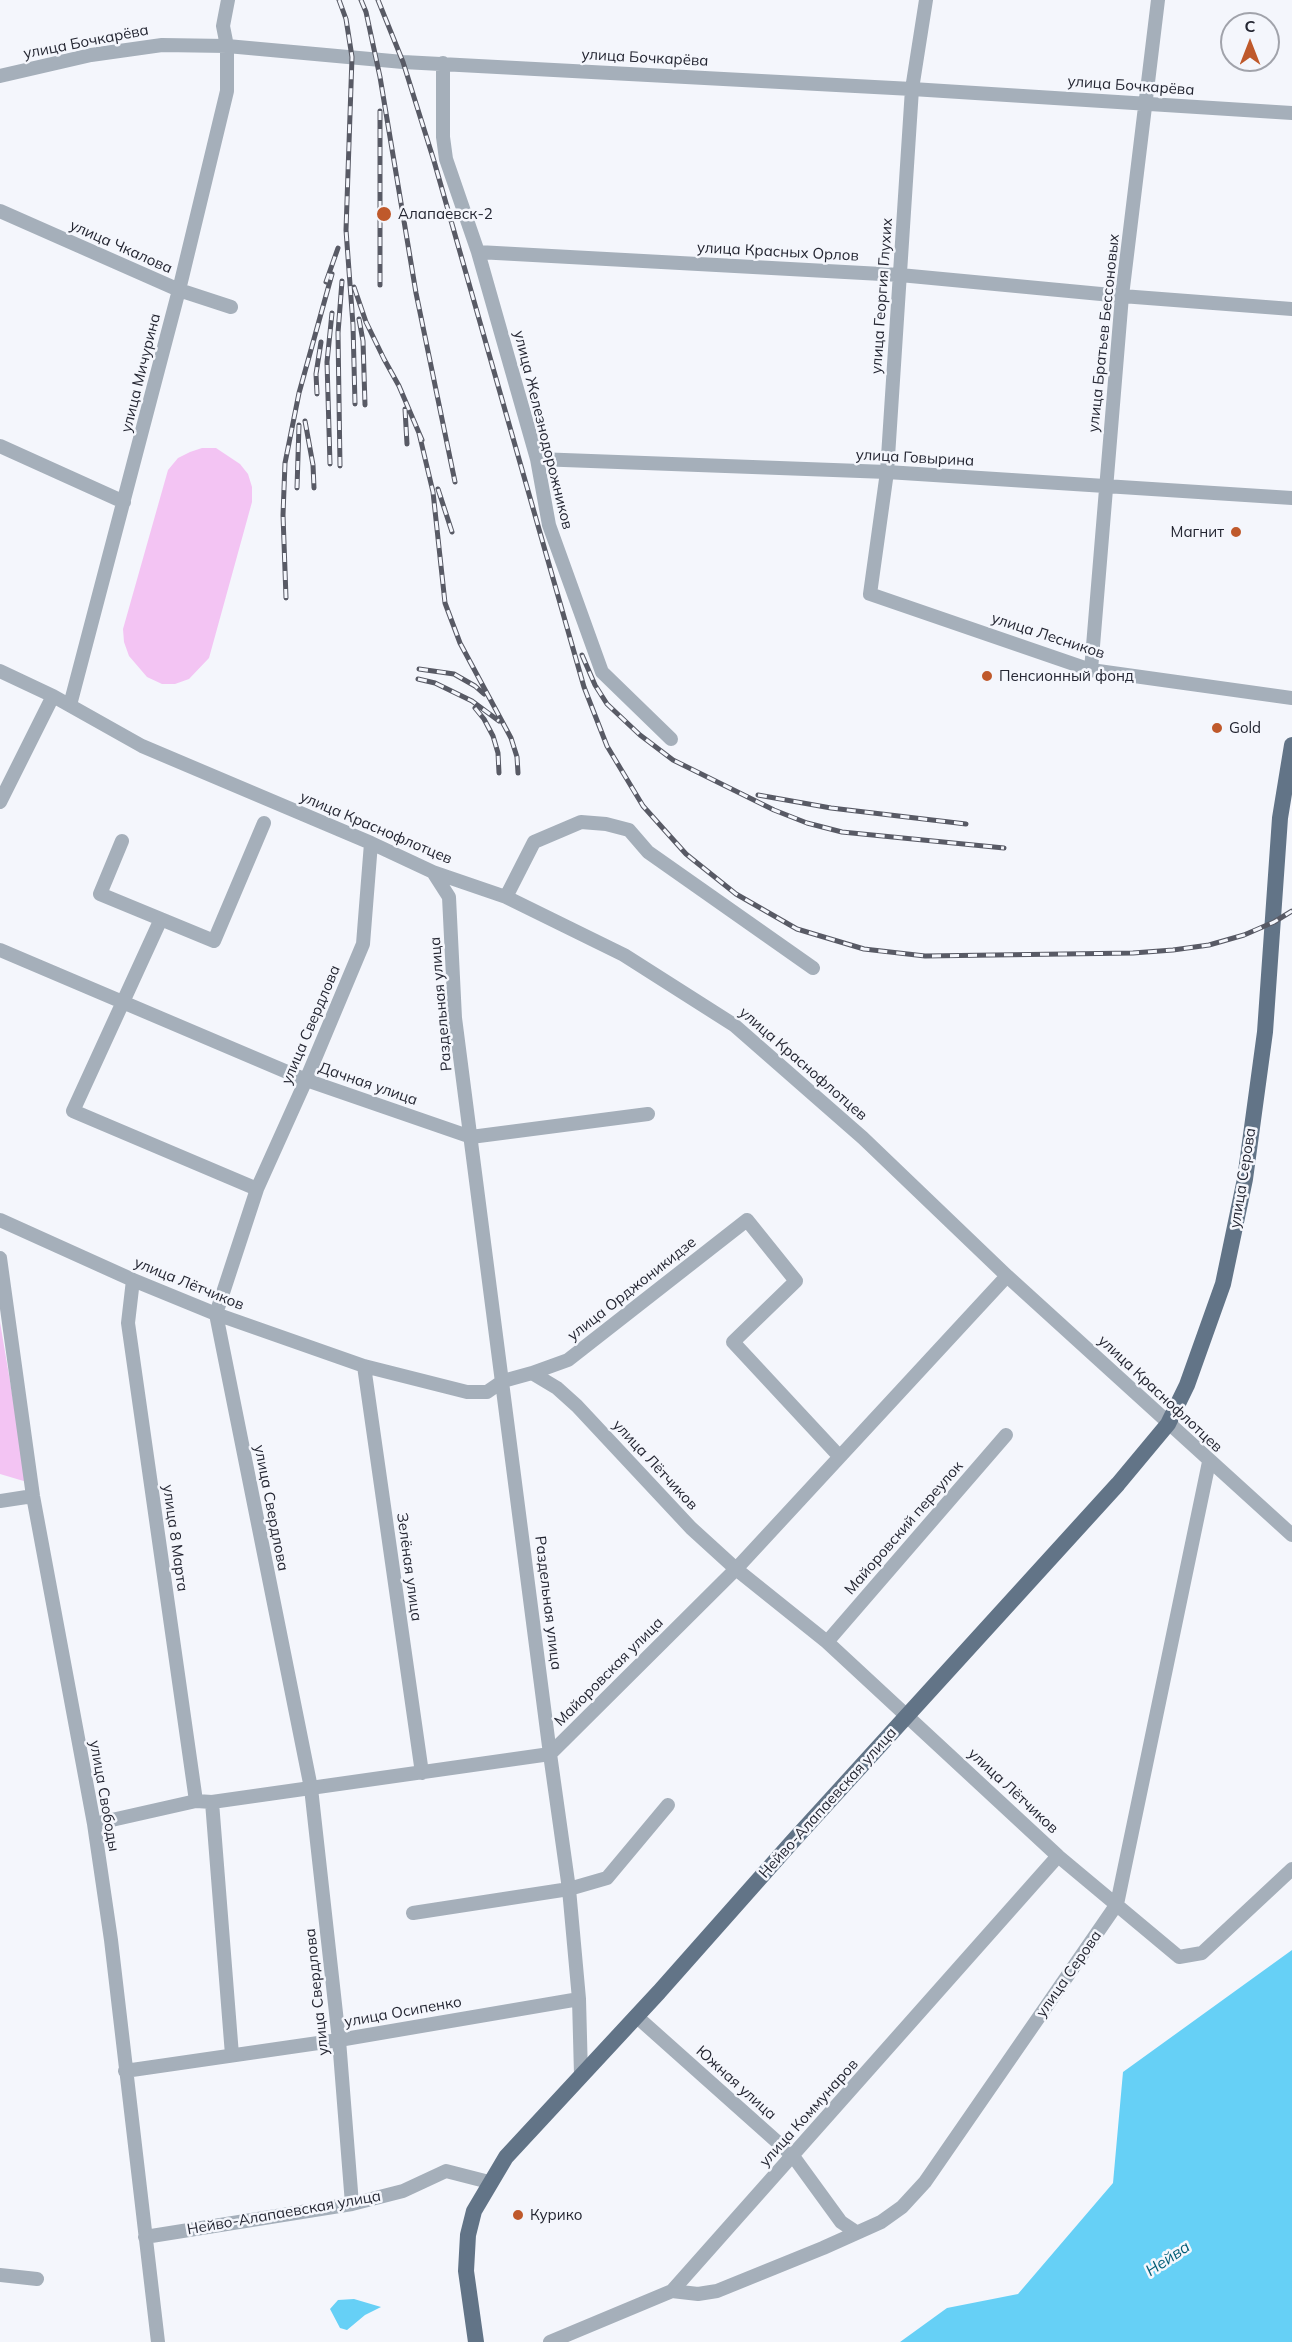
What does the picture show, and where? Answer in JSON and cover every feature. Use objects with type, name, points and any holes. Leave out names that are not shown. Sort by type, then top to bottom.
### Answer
[{"type":"main road","name":"улица Серова","points":[[1168,1424],[1187,1384],[1223,1284],[1239,1210],[1265,1032],[1280,818],[1292,745]]},
{"type":"main road","name":"Нейво-Алапаевская улица","points":[[476,2342],[466,2271],[468,2235],[474,2211],[489,2182],[506,2157],[1118,1484],[1168,1424]]},
{"type":"street","name":"улица Мичурина","points":[[70,705],[179,290],[226,91],[226,46],[223,26],[228,0]]},
{"type":"street","name":"улица Георгия Глухих","points":[[870,594],[887,472],[912,89],[926,0]]},
{"type":"street","name":"улица Братьев Бессоновых","points":[[1091,670],[1122,296],[1158,0]]},
{"type":"street","name":"улица Бочкарёва","points":[[0,76],[91,56],[162,45],[226,46],[443,63],[1292,113]]},
{"type":"street","name":"улица Железнодорожников","points":[[443,63],[443,137],[446,159],[478,252],[537,459],[549,525],[602,672],[671,739]]},
{"type":"street","name":"улица Чкалова","points":[[0,211],[179,290],[231,307]]},
{"type":"street","name":"улица Красных Орлов","points":[[478,252],[900,275],[1292,309]]},
{"type":"street","points":[[0,446],[124,502]]},
{"type":"street","name":"улица Говырина","points":[[537,459],[887,472],[1292,498]]},
{"type":"street","name":"улица Лесников","points":[[870,594],[1091,670],[1292,698]]},
{"type":"street","name":"улица Краснофлотцев","points":[[0,671],[53,696],[142,746],[434,872],[506,897],[624,955],[734,1024],[863,1138],[1007,1276],[1292,1535]]},
{"type":"street","points":[[0,802],[53,696]]},
{"type":"street","points":[[506,897],[534,842],[581,822],[606,824],[629,830],[648,852],[813,968]]},
{"type":"street","points":[[122,841],[100,894],[214,940],[264,823]]},
{"type":"street","name":"улица Свердлова","points":[[352,2204],[339,2040],[311,1788],[216,1314],[257,1190],[363,944],[371,843]]},
{"type":"street","name":"Раздельная улица","points":[[434,872],[449,897],[455,1018],[569,1889],[579,2000],[581,2075]]},
{"type":"street","points":[[161,919],[73,1111],[257,1190]]},
{"type":"street","name":"Дачная улица","points":[[0,950],[306,1080],[471,1137]]},
{"type":"street","points":[[471,1137],[648,1114]]},
{"type":"street","name":"улица Лётчиков","points":[[0,1220],[133,1280],[216,1314],[364,1366],[467,1392],[487,1392],[503,1381],[532,1373],[557,1388],[577,1406],[691,1528],[736,1569],[827,1642],[1058,1857],[1179,1957],[1202,1953],[1292,1869]]},
{"type":"street","name":"улица Орджоникидзе","points":[[532,1373],[568,1360],[747,1220],[796,1281],[733,1342],[839,1456]]},
{"type":"street","name":"улица Свободы","points":[[0,1258],[33,1496],[94,1824],[111,1940],[158,2342]]},
{"type":"street","name":"Майоровская улица","points":[[550,1754],[736,1569],[1007,1276]]},
{"type":"street","name":"улица 8 Марта","points":[[133,1280],[128,1323],[196,1801]]},
{"type":"street","name":"Зелёная улица","points":[[364,1366],[422,1773]]},
{"type":"street","name":"Майоровский переулок","points":[[827,1642],[1006,1435]]},
{"type":"street","name":"улица Серова","points":[[672,2291],[698,2294],[717,2291],[808,2255],[885,2219],[916,2193],[1117,1904],[1209,1462]]},
{"type":"street","points":[[0,1501],[33,1496]]},
{"type":"street","points":[[94,1824],[196,1801],[212,1802],[550,1754]]},
{"type":"street","points":[[212,1802],[232,2055]]},
{"type":"street","points":[[413,1913],[569,1889],[607,1878],[668,1805]]},
{"type":"street","name":"улица Коммунаров","points":[[550,2342],[672,2291],[1058,1857]]},
{"type":"street","name":"улица Осипенко","points":[[125,2071],[339,2040],[579,2000]]},
{"type":"street","name":"Южная улица","points":[[636,2016],[793,2156],[841,2222],[856,2232]]},
{"type":"street","name":"Нейво-Алапаевская улица","points":[[145,2237],[352,2204],[403,2191],[446,2171],[489,2182]]},
{"type":"street","points":[[0,2275],[37,2279]]},
{"type":"shaded area","points":[[202,448],[216,448],[240,464],[248,474],[252,487],[252,502],[209,658],[189,679],[175,684],[162,684],[147,677],[129,656],[124,642],[123,629],[168,470],[178,458]]},
{"type":"shaded area","points":[[0,1322],[27,1482],[0,1474]]},
{"type":"water","name":"Нейва","points":[[1292,1950],[1292,2342],[900,2342],[947,2308],[1018,2294],[1113,2183],[1123,2072]]},
{"type":"water","points":[[354,2299],[381,2307],[365,2315],[347,2330],[340,2328],[330,2309],[338,2300]]},
{"type":"railway","points":[[339,0],[346,19],[352,57],[346,230],[353,325],[355,404]]},
{"type":"railway","points":[[361,0],[366,12],[380,77],[416,293],[455,482]]},
{"type":"railway","points":[[378,0],[403,62],[434,161],[584,687],[607,746],[643,806],[686,854],[736,894],[797,929],[864,949],[925,956],[1133,953],[1173,950],[1209,945],[1244,935],[1292,911]]},
{"type":"railway","points":[[380,111],[380,285]]},
{"type":"railway","points":[[326,282],[338,248]]},
{"type":"railway","points":[[286,598],[283,515],[285,463],[299,393],[332,274]]},
{"type":"railway","points":[[340,466],[338,333],[342,281]]},
{"type":"railway","points":[[354,287],[366,322],[399,386],[422,440]]},
{"type":"railway","points":[[330,464],[327,362],[332,313]]},
{"type":"railway","points":[[359,319],[363,341],[365,405]]},
{"type":"railway","points":[[317,394],[316,374],[321,342]]},
{"type":"railway","points":[[405,409],[407,444]]},
{"type":"railway","points":[[305,421],[313,465],[314,488]]},
{"type":"railway","points":[[297,488],[299,425]]},
{"type":"railway","points":[[419,433],[433,492],[445,603],[460,643],[511,738],[517,757],[518,773]]},
{"type":"railway","points":[[438,489],[452,532]]},
{"type":"railway","points":[[582,655],[595,685],[607,704],[640,735],[673,760],[774,810],[807,823],[842,832],[1004,848]]},
{"type":"railway","points":[[419,669],[454,674],[484,694]]},
{"type":"railway","points":[[418,679],[435,683],[472,701],[499,721]]},
{"type":"railway","points":[[475,708],[493,736],[498,753],[499,773]]},
{"type":"railway","points":[[758,795],[831,808],[966,824]]},
{"type":"place","name":"Алапаевск-2","points":[[384,214]]},
{"type":"place","name":"Магнит","points":[[1236,532]]},
{"type":"place","name":"Пенсионный фонд","points":[[987,676]]},
{"type":"place","name":"Gold","points":[[1217,728]]},
{"type":"place","name":"Курико","points":[[518,2215]]}]
